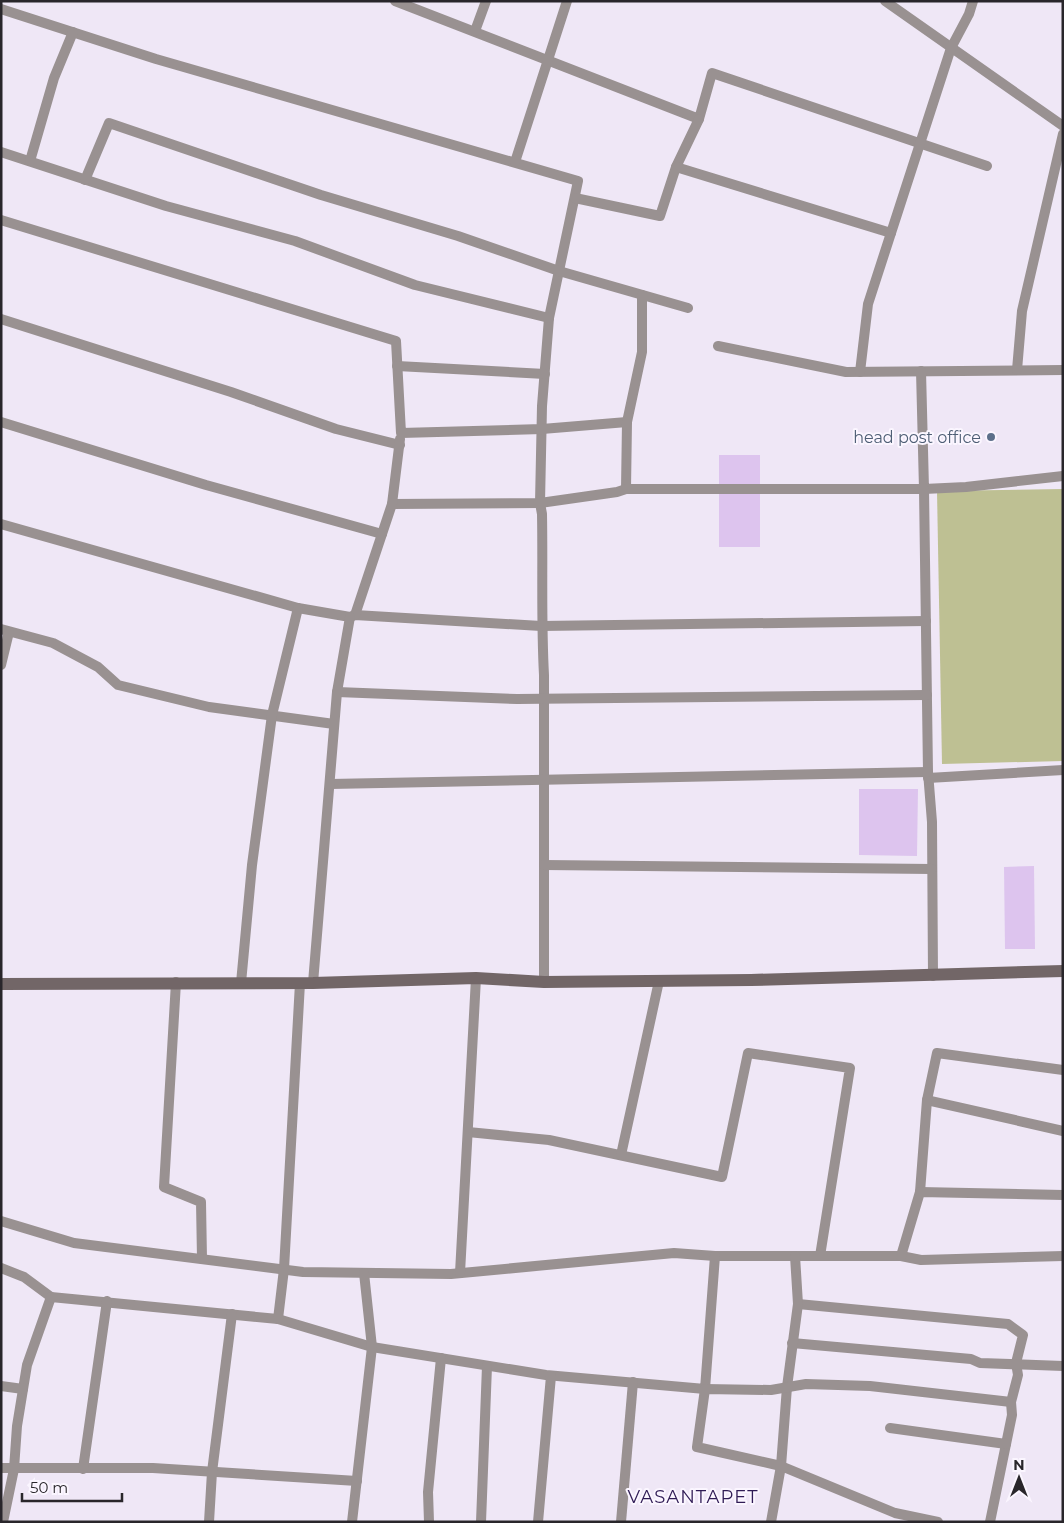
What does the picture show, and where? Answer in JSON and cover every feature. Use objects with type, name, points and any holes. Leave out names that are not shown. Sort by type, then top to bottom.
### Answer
[{"type":"street","points":[[395,1],[475,31],[548,62],[699,119]]},
{"type":"street","points":[[475,31],[486,1]]},
{"type":"street","points":[[515,162],[567,1]]},
{"type":"street","points":[[885,1],[1063,126]]},
{"type":"street","points":[[860,372],[868,304],[951,48],[969,14],[973,1]]},
{"type":"street","points":[[1,9],[156,59],[578,181],[549,318],[542,429],[540,503],[542,514],[544,599],[541,626],[544,698],[544,982]]},
{"type":"street","points":[[30,161],[54,78],[73,32]]},
{"type":"street","points":[[575,198],[660,216],[676,167],[699,119],[712,73],[987,166]]},
{"type":"street","points":[[85,180],[109,123],[320,195],[458,236],[559,271],[688,308]]},
{"type":"street","points":[[1017,370],[1022,311],[1063,134]]},
{"type":"street","points":[[1,152],[166,206],[294,241],[416,285],[549,318]]},
{"type":"street","points":[[676,167],[891,233]]},
{"type":"street","points":[[1,220],[396,341],[401,433],[392,504],[353,616],[337,692],[330,784],[306,983],[284,1270],[278,1319]]},
{"type":"street","points":[[626,488],[628,422],[642,352],[642,295]]},
{"type":"street","points":[[1,319],[231,392],[336,429],[400,445]]},
{"type":"street","points":[[718,346],[846,372],[1063,370]]},
{"type":"street","points":[[397,366],[545,374]]},
{"type":"street","points":[[921,371],[928,775],[932,822],[933,976]]},
{"type":"street","points":[[1,422],[206,485],[382,534]]},
{"type":"street","points":[[401,433],[542,429],[628,422]]},
{"type":"street","points":[[392,504],[540,503],[617,492],[626,488],[924,489],[966,487],[1063,476]]},
{"type":"street","points":[[1,524],[298,608],[353,616],[541,626],[926,621]]},
{"type":"street","points":[[241,982],[252,865],[272,715],[298,608]]},
{"type":"street","points":[[1,665],[5,630],[53,643],[98,667],[118,684],[209,707],[334,724]]},
{"type":"street","points":[[337,692],[544,698],[927,695]]},
{"type":"street","points":[[330,784],[928,775],[1063,770]]},
{"type":"street","points":[[544,865],[932,869]]},
{"type":"street","points":[[1,984],[306,983],[476,978],[544,982],[659,981],[933,976],[1063,971]]},
{"type":"street","points":[[460,1273],[476,978]]},
{"type":"street","points":[[621,1155],[659,981]]},
{"type":"street","points":[[176,982],[164,1187],[201,1202],[202,1259]]},
{"type":"street","points":[[468,1132],[549,1140],[722,1177],[748,1053],[850,1068],[820,1256]]},
{"type":"street","points":[[901,1256],[920,1192],[927,1100],[937,1053],[1063,1070]]},
{"type":"street","points":[[927,1100],[1063,1132]]},
{"type":"street","points":[[920,1192],[1063,1195]]},
{"type":"street","points":[[1,1221],[74,1243],[284,1270],[364,1273],[460,1273],[674,1253],[715,1256],[901,1256],[921,1260],[1063,1256]]},
{"type":"street","points":[[715,1256],[705,1389],[697,1447],[781,1466],[894,1518],[938,1522]]},
{"type":"street","points":[[772,1522],[781,1466],[787,1387],[798,1304],[795,1256]]},
{"type":"street","points":[[1,1268],[24,1277],[51,1297],[278,1319],[372,1347],[551,1376],[705,1389],[770,1390],[806,1384],[870,1386],[1011,1402]]},
{"type":"street","points":[[352,1522],[372,1347],[364,1273]]},
{"type":"street","points":[[2,1522],[14,1469],[27,1365],[51,1297]]},
{"type":"street","points":[[83,1469],[106,1302]]},
{"type":"street","points":[[798,1304],[1008,1324],[1023,1335],[1016,1364],[1018,1375],[1011,1402],[1012,1415],[990,1522]]},
{"type":"street","points":[[209,1522],[212,1472],[232,1314]]},
{"type":"street","points":[[792,1343],[971,1359],[980,1364],[1063,1366]]},
{"type":"street","points":[[429,1522],[428,1492],[441,1358]]},
{"type":"street","points":[[482,1522],[487,1366]]},
{"type":"street","points":[[538,1522],[551,1376]]},
{"type":"street","points":[[622,1522],[633,1382]]},
{"type":"street","points":[[1,1386],[23,1389]]},
{"type":"street","points":[[890,1428],[1006,1444]]},
{"type":"street","points":[[1,1468],[153,1468],[358,1481]]},
{"type":"green space","points":[[1063,489],[1063,761],[942,764],[937,491]]},
{"type":"building","points":[[719,455],[760,455],[760,547],[719,547]]},
{"type":"building","points":[[859,789],[918,789],[917,856],[859,855]]},
{"type":"building","points":[[1034,866],[1035,949],[1005,949],[1004,867]]},
{"type":"place","name":"head post office","points":[[991,437]]},
{"type":"district","name":"VASANTAPET","points":[[693,1497]]}]
